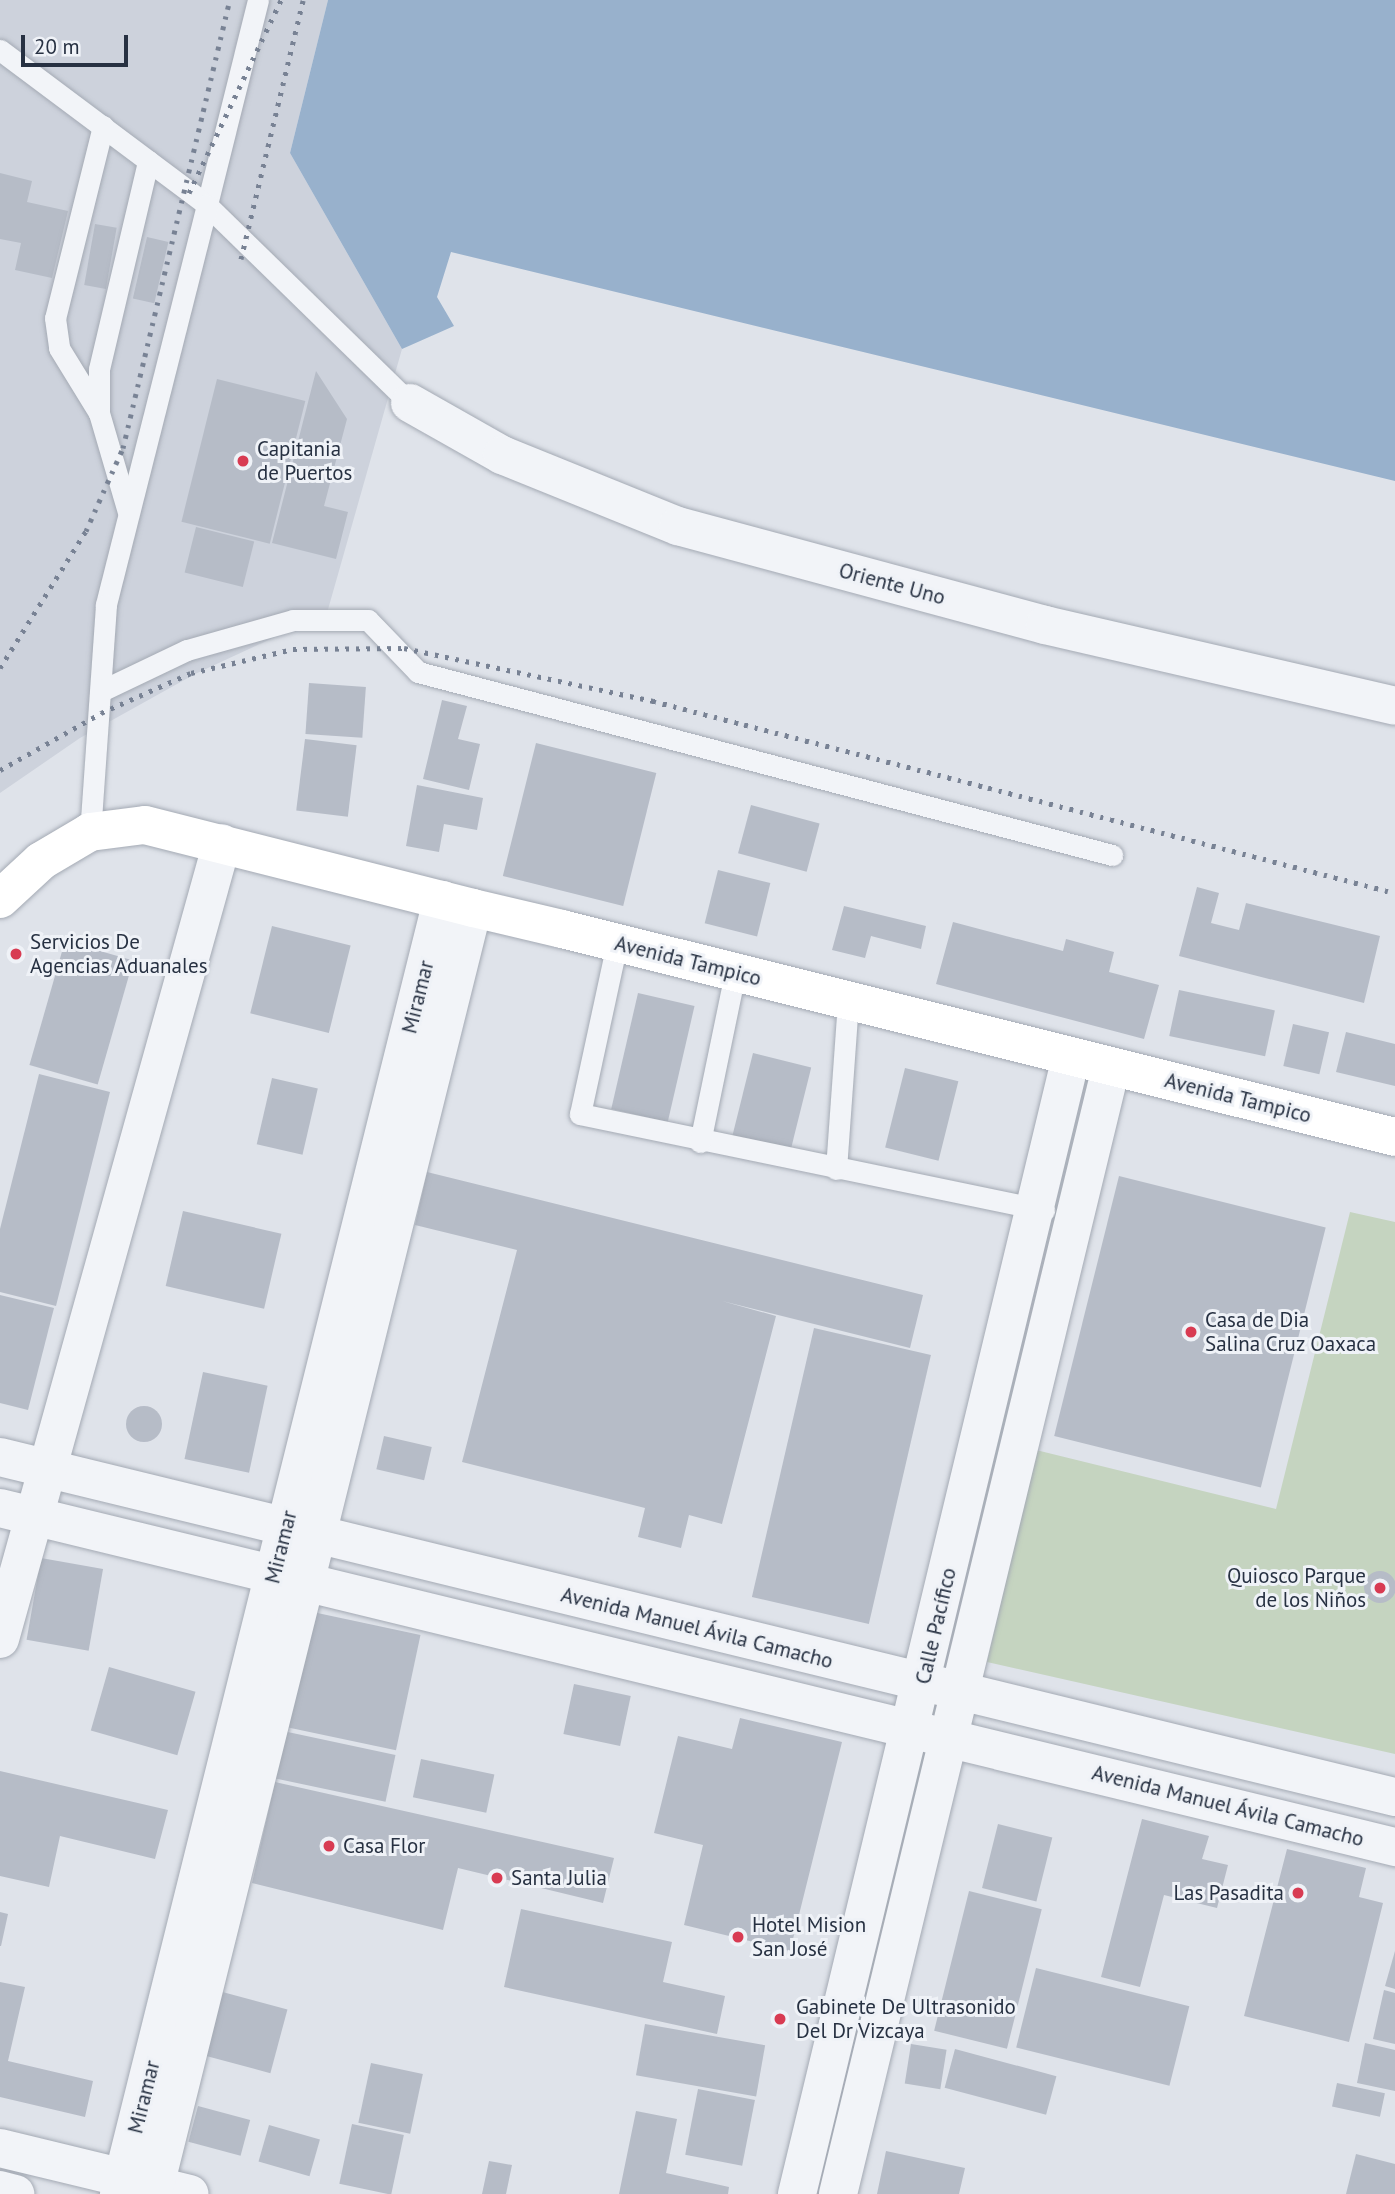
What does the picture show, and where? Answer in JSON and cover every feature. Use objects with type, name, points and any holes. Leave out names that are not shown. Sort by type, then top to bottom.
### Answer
[{"type":"main road","name":"Avenida Tampico","points":[[0,899],[41,861],[90,832],[145,825],[1395,1136]]},
{"type":"street","name":"Oriente Uno","points":[[410,403],[502,455],[678,526],[1045,625],[1395,706]]},
{"type":"street","points":[[0,1639],[15,1512],[50,1468],[222,843]]},
{"type":"street","name":"Miramar","points":[[148,2189],[301,1532],[458,904]]},
{"type":"street","name":"Calle Pacífico","points":[[797,2194],[1071,1057]]},
{"type":"street","name":"Calle Pacífico","points":[[838,2194],[1111,1067]]},
{"type":"street","name":"Avenida Manuel Ávila Camacho","points":[[0,1457],[1395,1797]]},
{"type":"street","name":"Avenida Manuel Ávila Camacho","points":[[15,1512],[1395,1847]]},
{"type":"street","points":[[0,2148],[148,2189]]},
{"type":"street","points":[[0,2190],[15,2194]]},
{"type":"lane","points":[[90,832],[106,605],[258,0]]},
{"type":"lane","points":[[0,50],[207,205],[410,403]]},
{"type":"lane","points":[[103,126],[55,318],[59,348],[99,414],[128,512]]},
{"type":"lane","points":[[99,414],[99,369],[148,161]]},
{"type":"lane","points":[[101,691],[187,650],[293,620],[368,620],[418,672],[1112,855]]},
{"type":"lane","points":[[617,943],[580,1114],[700,1142],[1074,1217]]},
{"type":"lane","points":[[700,1142],[735,973]]},
{"type":"lane","points":[[836,1169],[848,1001]]},
{"type":"shaded area","points":[[0,0],[328,0],[290,153],[402,349],[327,613],[195,674],[80,738],[0,793]]},
{"type":"green space","points":[[1350,1212],[1395,1222],[1395,1754],[987,1662],[1036,1450],[1276,1509]]},
{"type":"water","points":[[328,0],[1395,0],[1395,481],[451,252],[437,297],[454,326],[402,349],[290,153]]},
{"type":"building","points":[[0,173],[32,181],[27,202],[68,211],[52,278],[15,270],[21,243],[0,239]]},
{"type":"building","points":[[95,224],[117,228],[106,289],[84,285]]},
{"type":"building","points":[[147,237],[168,242],[154,303],[133,298]]},
{"type":"building","points":[[316,371],[347,419],[324,506],[348,512],[336,559],[272,543]]},
{"type":"building","name":"Capitania de Puertos","points":[[217,379],[305,401],[270,544],[181,522]]},
{"type":"building","points":[[196,527],[254,542],[243,587],[185,573]]},
{"type":"building","points":[[309,683],[366,687],[362,738],[305,734]]},
{"type":"building","points":[[442,700],[467,706],[458,739],[480,744],[469,790],[423,779]]},
{"type":"building","points":[[305,739],[357,745],[348,817],[296,810]]},
{"type":"building","points":[[536,743],[656,773],[623,906],[503,876]]},
{"type":"building","points":[[417,785],[483,798],[477,830],[444,824],[439,852],[406,846]]},
{"type":"building","points":[[751,805],[820,823],[807,872],[738,853]]},
{"type":"building","points":[[718,870],[770,883],[757,936],[705,923]]},
{"type":"building","points":[[1197,887],[1219,893],[1211,923],[1239,930],[1246,903],[1380,936],[1364,1003],[1179,956]]},
{"type":"building","points":[[844,906],[926,926],[921,949],[871,936],[865,958],[832,950]]},
{"type":"building","points":[[953,922],[1063,951],[1066,939],[1114,952],[1109,972],[1159,985],[1144,1039],[936,984]]},
{"type":"building","points":[[272,926],[351,946],[329,1033],[250,1013]]},
{"type":"building","points":[[65,941],[133,961],[98,1085],[29,1065]]},
{"type":"building","points":[[1179,990],[1275,1010],[1265,1056],[1169,1036]]},
{"type":"building","points":[[638,993],[695,1006],[668,1122],[611,1109]]},
{"type":"building","points":[[1293,1024],[1329,1032],[1319,1074],[1283,1066]]},
{"type":"building","points":[[1346,1032],[1395,1044],[1395,1086],[1336,1072]]},
{"type":"building","points":[[753,1053],[811,1068],[790,1152],[732,1137]]},
{"type":"building","points":[[905,1068],[958,1081],[939,1161],[885,1148]]},
{"type":"building","points":[[39,1074],[110,1092],[56,1306],[0,1292],[0,1229]]},
{"type":"building","points":[[272,1078],[318,1089],[302,1155],[257,1144]]},
{"type":"building","points":[[427,1172],[923,1295],[910,1348],[722,1301],[776,1316],[722,1524],[689,1515],[681,1548],[638,1537],[645,1508],[462,1462],[517,1250],[415,1225]]},
{"type":"building","name":"Casa de Dia Salina Cruz Oaxaca","points":[[1119,1176],[1326,1228],[1261,1488],[1054,1436]]},
{"type":"building","points":[[183,1211],[281,1234],[264,1309],[166,1286]]},
{"type":"building","points":[[0,1295],[54,1308],[28,1410],[0,1403]]},
{"type":"building","points":[[814,1328],[931,1355],[869,1624],[752,1597]]},
{"type":"building","points":[[203,1372],[268,1386],[249,1473],[184,1459]]},
{"type":"building","points":[[144,1406],[157,1411],[162,1424],[157,1437],[144,1442],[131,1437],[126,1424],[131,1411]]},
{"type":"building","points":[[384,1436],[432,1447],[424,1480],[376,1469]]},
{"type":"building","points":[[41,1558],[103,1569],[89,1651],[27,1640]]},
{"type":"building","name":"Quiosco Parque de los Niños","points":[[1380,1571],[1391,1576],[1396,1587],[1391,1598],[1380,1603],[1369,1598],[1364,1587],[1369,1576]]},
{"type":"building","points":[[308,1611],[420,1635],[396,1750],[283,1726]]},
{"type":"building","points":[[109,1667],[196,1692],[177,1755],[91,1730]]},
{"type":"building","points":[[574,1684],[631,1696],[620,1746],[563,1734]]},
{"type":"building","points":[[740,1718],[842,1742],[790,1951],[684,1925],[703,1845],[654,1833],[678,1736],[732,1749]]},
{"type":"building","points":[[283,1731],[395,1755],[386,1802],[273,1778]]},
{"type":"building","points":[[421,1759],[494,1775],[486,1813],[413,1797]]},
{"type":"building","points":[[0,1771],[168,1810],[155,1859],[60,1836],[49,1887],[0,1876]]},
{"type":"building","points":[[275,1782],[614,1858],[603,1903],[458,1868],[443,1930],[252,1883]]},
{"type":"building","points":[[1142,1819],[1209,1836],[1202,1859],[1228,1865],[1217,1908],[1164,1895],[1140,1987],[1101,1977]]},
{"type":"building","points":[[998,1824],[1052,1838],[1036,1902],[982,1888]]},
{"type":"building","points":[[1287,1849],[1366,1868],[1359,1897],[1383,1903],[1349,2042],[1244,2016]]},
{"type":"building","points":[[969,1891],[1042,1909],[1007,2049],[934,2031]]},
{"type":"building","points":[[521,1909],[672,1942],[663,1982],[725,1996],[717,2034],[504,1987]]},
{"type":"building","points":[[0,1912],[8,1914],[1,1946],[0,1946]]},
{"type":"building","points":[[1395,1951],[1395,1989],[1385,1986]]},
{"type":"building","points":[[1036,1968],[1189,2006],[1169,2086],[1016,2048]]},
{"type":"building","points":[[0,1982],[25,1987],[8,2061],[93,2081],[85,2117],[0,2097]]},
{"type":"building","points":[[215,1990],[287,2009],[270,2073],[198,2054]]},
{"type":"building","points":[[1384,1990],[1395,1993],[1395,2044],[1373,2039]]},
{"type":"building","points":[[645,2024],[765,2045],[756,2096],[636,2075]]},
{"type":"building","points":[[1365,2043],[1395,2050],[1395,2091],[1357,2083]]},
{"type":"building","points":[[911,2044],[947,2050],[940,2089],[905,2084]]},
{"type":"building","points":[[955,2049],[1056,2076],[1046,2115],[945,2088]]},
{"type":"building","points":[[371,2063],[423,2074],[410,2134],[358,2123]]},
{"type":"building","points":[[1337,2083],[1385,2093],[1380,2117],[1332,2106]]},
{"type":"building","points":[[698,2089],[755,2100],[742,2166],[685,2155]]},
{"type":"building","points":[[198,2106],[250,2120],[241,2156],[188,2142]]},
{"type":"building","points":[[636,2111],[677,2119],[666,2173],[729,2187],[728,2194],[619,2194]]},
{"type":"building","points":[[352,2124],[404,2135],[391,2194],[339,2184]]},
{"type":"building","points":[[269,2125],[320,2140],[309,2176],[259,2162]]},
{"type":"building","points":[[886,2151],[965,2168],[959,2194],[877,2194]]},
{"type":"building","points":[[1356,2154],[1395,2164],[1395,2194],[1346,2194]]},
{"type":"building","points":[[489,2161],[512,2165],[506,2194],[482,2194]]},
{"type":"railway","points":[[0,668],[86,531],[123,448],[230,0]]},
{"type":"railway","points":[[189,193],[281,0]]},
{"type":"railway","points":[[241,259],[303,0]]},
{"type":"railway","points":[[0,770],[101,713],[191,673],[293,649],[404,648],[653,701],[1395,893]]},
{"type":"place","name":"Capitania de Puertos","points":[[243,461]]},
{"type":"place","name":"Servicios De Agencias Aduanales","points":[[16,954]]},
{"type":"place","name":"Casa de Dia Salina Cruz Oaxaca","points":[[1191,1332]]},
{"type":"place","name":"Quiosco Parque de los Niños","points":[[1380,1588]]},
{"type":"place","name":"Casa Flor","points":[[329,1846]]},
{"type":"place","name":"Santa Julia","points":[[497,1878]]},
{"type":"place","name":"Las Pasadita","points":[[1298,1893]]},
{"type":"place","name":"Hotel Mision San José","points":[[738,1937]]},
{"type":"place","name":"Gabinete De Ultrasonido Del Dr Vizcaya","points":[[780,2019]]}]
